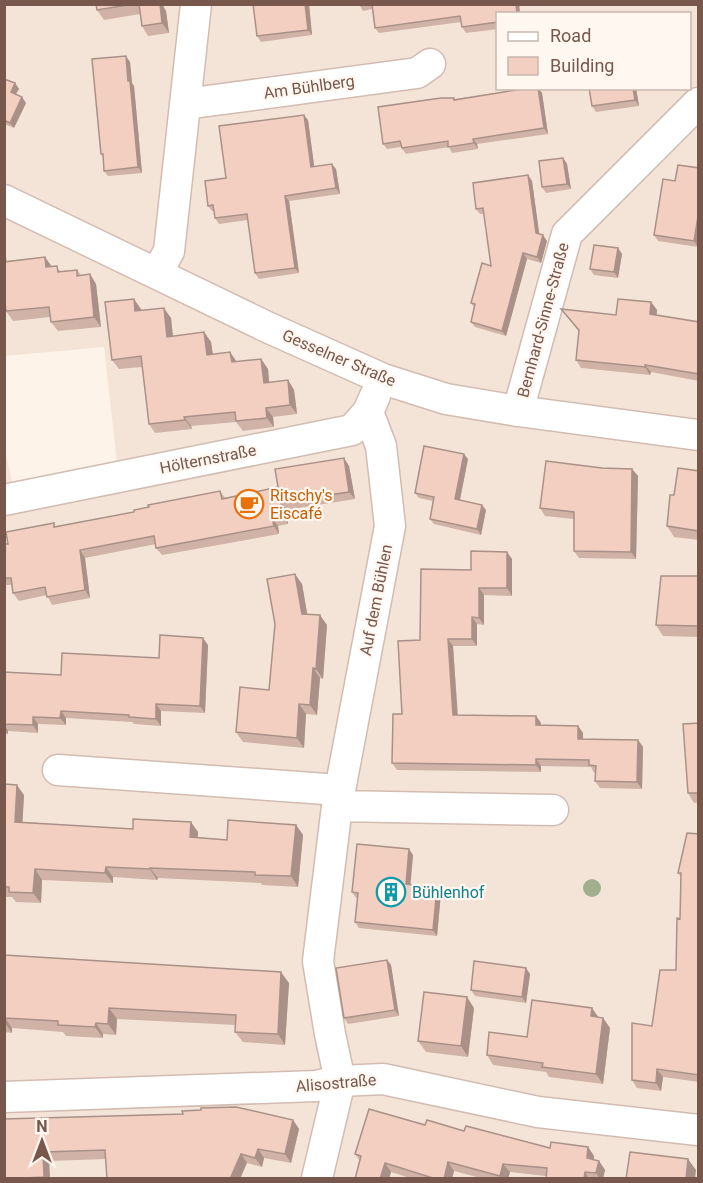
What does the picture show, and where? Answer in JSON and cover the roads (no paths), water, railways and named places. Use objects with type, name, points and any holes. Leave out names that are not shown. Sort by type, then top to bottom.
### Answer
[{"type":"street","points":[[157,273],[169,251],[196,4]]},
{"type":"street","name":"Am Bühlberg","points":[[185,104],[417,73],[430,64]]},
{"type":"street","name":"Bernhard-Sinne-Straße","points":[[518,411],[567,234],[699,103]]},
{"type":"street","name":"Gesselner Straße","points":[[4,200],[267,327],[383,379],[446,399],[699,435]]},
{"type":"street","name":"Hölternstraße","points":[[4,500],[352,430],[368,412],[383,379]]},
{"type":"street","name":"Auf dem Bühlen","points":[[317,1179],[340,1081],[318,961],[339,798],[390,526],[381,446],[368,412]]},
{"type":"street","points":[[58,770],[339,798],[553,810]]},
{"type":"street","name":"Alisostraße","points":[[4,1097],[315,1086],[340,1081],[383,1079],[538,1112],[699,1130]]},
{"type":"place","name":"Ritschy's Eiscafé","points":[[249,504]]},
{"type":"place","name":"Bühlenhof","points":[[391,892]]}]
